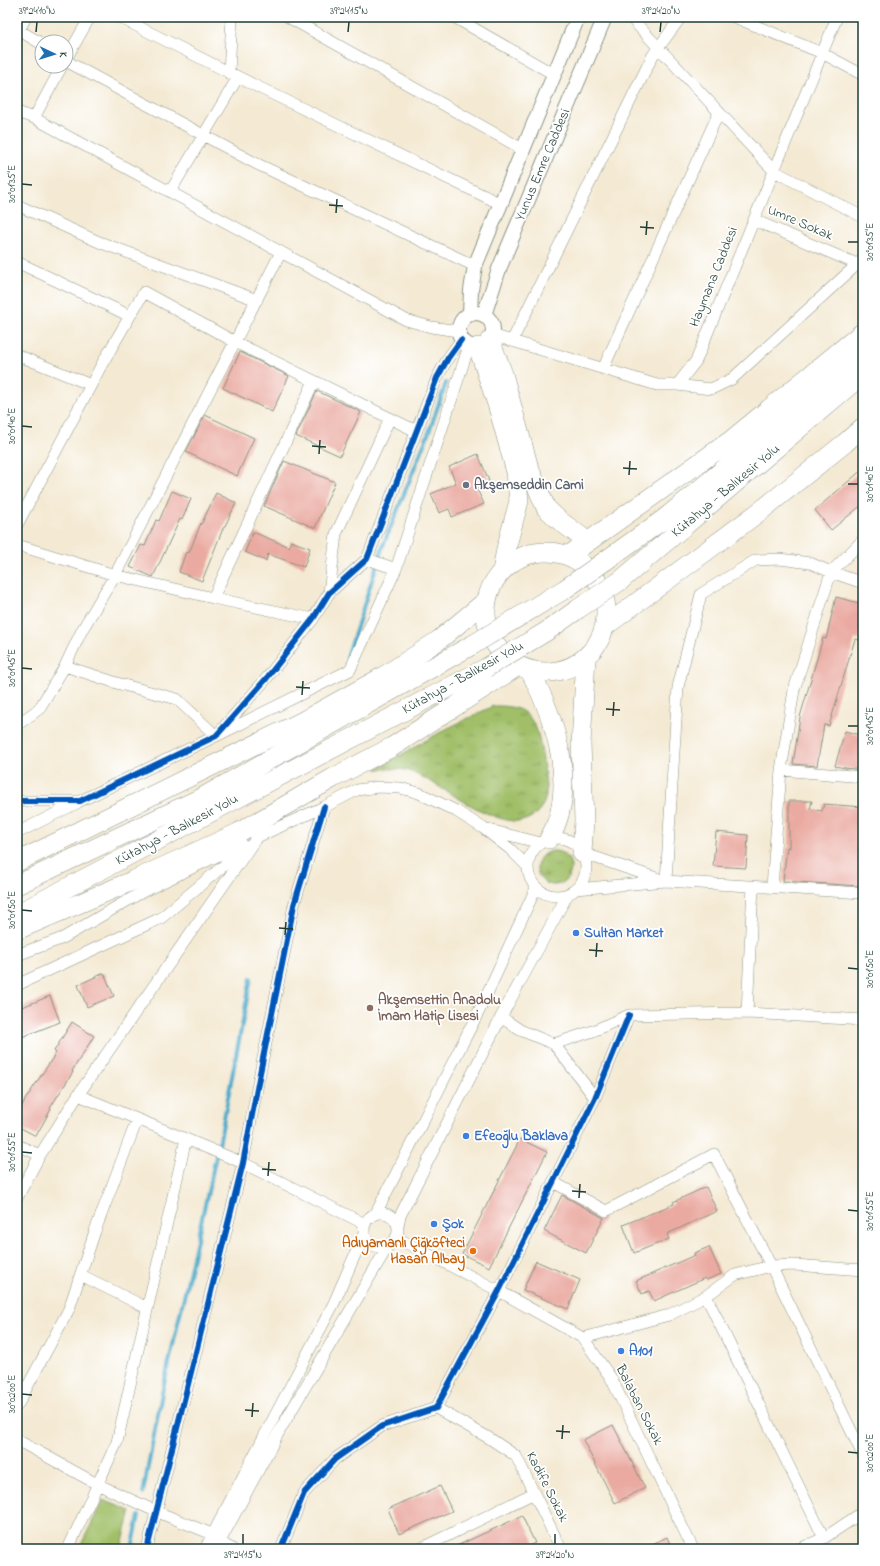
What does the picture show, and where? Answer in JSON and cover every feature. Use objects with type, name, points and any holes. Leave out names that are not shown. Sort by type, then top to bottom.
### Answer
[{"type":"highway","points":[[568,556],[587,541],[730,441],[863,332]]},
{"type":"highway","points":[[475,340],[503,374],[530,468],[546,508],[560,522],[587,541]]},
{"type":"highway","points":[[475,340],[498,407],[516,472],[519,501],[506,549],[502,571]]},
{"type":"highway","name":"Kütahya - Balıkesir Yolu","points":[[17,885],[203,797],[474,644],[565,589],[664,519],[863,353]]},
{"type":"highway","name":"Kütahya - Balıkesir Yolu","points":[[17,914],[486,668],[547,631],[620,581],[863,374]]},
{"type":"highway","points":[[604,627],[763,509],[845,444],[863,427]]},
{"type":"highway","points":[[550,552],[568,556],[583,564],[595,577],[603,592],[606,610],[604,627],[598,644],[586,657],[574,666],[560,671],[545,673],[524,668],[505,657],[496,645],[489,631],[486,616],[487,600],[493,584],[502,571],[516,560],[533,554],[550,552]]},
{"type":"highway","points":[[17,862],[301,722],[384,676],[439,640],[487,600]]},
{"type":"highway","points":[[582,853],[584,820],[581,744],[586,657]]},
{"type":"highway","points":[[524,668],[543,696],[556,736],[562,775],[562,803],[557,821],[545,841]]},
{"type":"highway","points":[[17,930],[132,881],[238,833],[334,778],[392,747],[524,668]]},
{"type":"street","points":[[26,17],[18,31],[34,40]]},
{"type":"street","points":[[74,46],[90,17]]},
{"type":"street","points":[[120,17],[233,75],[501,204]]},
{"type":"street","points":[[170,192],[203,134],[233,75],[232,17]]},
{"type":"street","points":[[288,17],[300,20],[524,150]]},
{"type":"street","points":[[454,17],[471,21],[555,75]]},
{"type":"street","points":[[470,314],[471,290],[475,266],[578,17]]},
{"type":"street","name":"Yunus Emre Caddesi","points":[[484,315],[499,269],[605,17]]},
{"type":"street","points":[[630,17],[774,171],[863,217]]},
{"type":"street","points":[[512,341],[653,55],[681,17]]},
{"type":"street","points":[[734,17],[822,53],[863,75]]},
{"type":"street","name":"Haymana Caddesi","points":[[677,385],[696,361],[837,17]]},
{"type":"street","points":[[74,64],[255,163],[475,266]]},
{"type":"street","points":[[34,118],[58,74]]},
{"type":"street","points":[[17,112],[34,118],[406,320],[475,340],[512,341],[658,385],[677,385],[711,389],[732,379],[860,261]]},
{"type":"street","points":[[603,369],[719,112]]},
{"type":"street","points":[[17,205],[99,242],[257,300]]},
{"type":"street","name":"Umre Sokak","points":[[754,220],[860,261]]},
{"type":"street","points":[[17,725],[39,709],[65,666],[82,630],[115,575],[282,252]]},
{"type":"street","points":[[17,262],[130,316]]},
{"type":"street","points":[[17,525],[91,385],[144,292],[235,342],[416,431]]},
{"type":"street","points":[[216,736],[266,679],[313,618],[329,593],[367,559],[437,378],[448,358],[475,340],[493,328],[490,321],[484,315],[477,313],[464,317],[460,324],[475,340]]},
{"type":"street","points":[[17,833],[350,670],[396,569],[475,340]]},
{"type":"street","points":[[17,355],[91,385]]},
{"type":"street","points":[[213,598],[314,381]]},
{"type":"street","points":[[329,593],[336,534],[390,418]]},
{"type":"street","points":[[772,887],[781,770],[794,690],[831,572],[863,540]]},
{"type":"street","points":[[17,545],[115,575],[213,598],[313,618]]},
{"type":"street","points":[[367,559],[396,569]]},
{"type":"street","points":[[666,881],[678,687],[702,594],[756,560],[780,559],[810,563],[863,583]]},
{"type":"street","points":[[65,666],[120,684],[177,699],[216,736]]},
{"type":"street","points":[[781,770],[863,777]]},
{"type":"street","points":[[17,955],[63,938],[144,891],[324,807],[357,790],[378,787],[400,788],[419,793],[438,802],[483,828],[510,849],[528,867]]},
{"type":"street","points":[[17,800],[80,801]]},
{"type":"street","points":[[147,1549],[155,1511],[243,1163],[294,905],[324,807]]},
{"type":"street","points":[[205,1549],[216,1542],[388,1246],[396,1238],[400,1216],[501,1017],[572,891],[582,881],[585,872],[585,862],[582,853],[568,840],[559,838],[545,841],[483,828]]},
{"type":"street","points":[[17,985],[161,918],[257,837]]},
{"type":"street","points":[[17,1198],[40,1155],[78,1095],[257,837]]},
{"type":"street","points":[[545,841],[534,850],[529,858],[528,867],[532,882],[536,888],[551,896],[560,896],[572,891],[666,881],[863,892]]},
{"type":"street","points":[[582,853],[666,881]]},
{"type":"street","points":[[748,1013],[753,886]]},
{"type":"street","points":[[376,1213],[480,1009],[536,888]]},
{"type":"street","points":[[554,1044],[593,1031],[629,1015],[748,1013],[863,1020]]},
{"type":"street","points":[[281,1549],[304,1493],[336,1459],[382,1426],[436,1408],[499,1291],[595,1098],[629,1015]]},
{"type":"street","points":[[501,1017],[520,1030],[554,1044],[595,1098]]},
{"type":"street","points":[[78,1095],[243,1163],[365,1229],[370,1244],[382,1247],[388,1246]]},
{"type":"street","points":[[17,1406],[69,1309],[95,1231],[137,1120]]},
{"type":"street","points":[[68,1549],[117,1442],[186,1140]]},
{"type":"street","points":[[17,1145],[40,1155]]},
{"type":"street","points":[[553,1182],[606,1211],[714,1154],[771,1266],[863,1455]]},
{"type":"street","points":[[216,1542],[334,1303],[371,1215],[376,1213],[387,1213],[396,1220],[398,1226]]},
{"type":"street","name":"Balaban Sokak","points":[[396,1238],[499,1291],[583,1338],[611,1378],[693,1549]]},
{"type":"street","points":[[583,1338],[669,1315],[706,1296],[735,1275],[771,1266],[794,1265],[863,1270]]},
{"type":"street","points":[[80,1275],[147,1308]]},
{"type":"street","points":[[706,1296],[824,1538]]},
{"type":"street","name":"Kadife Sokak","points":[[436,1408],[489,1438],[516,1456],[561,1549]]},
{"type":"street","points":[[17,1440],[97,1484],[232,1549]]},
{"type":"street","points":[[420,1549],[534,1493]]},
{"type":"street","points":[[799,1549],[824,1538],[863,1512]]},
{"type":"green space","points":[[493,706],[518,709],[527,715],[531,720],[538,734],[545,772],[546,796],[541,808],[529,819],[512,821],[498,818],[467,803],[409,771],[397,769],[376,769],[446,729]]},
{"type":"green space","points":[[554,851],[566,856],[571,868],[566,880],[554,885],[542,880],[537,868],[542,856]]},
{"type":"green space","points":[[103,1500],[131,1511],[121,1549],[79,1549]]},
{"type":"building","points":[[240,352],[289,376],[272,412],[223,388]]},
{"type":"building","points":[[317,391],[361,412],[340,456],[296,436]]},
{"type":"building","points":[[205,415],[254,438],[237,476],[186,452]]},
{"type":"building","name":"Akşemseddin Cami","points":[[478,454],[489,481],[476,487],[484,504],[452,517],[449,509],[439,513],[431,494],[456,483],[449,467]]},
{"type":"building","points":[[284,461],[335,482],[315,528],[264,506]]},
{"type":"building","points":[[863,469],[863,504],[831,530],[815,510]]},
{"type":"building","points":[[172,491],[191,499],[153,577],[130,567],[141,545],[145,546],[156,520],[159,521]]},
{"type":"building","points":[[216,493],[236,503],[224,526],[202,581],[179,572],[186,552],[189,553],[201,523]]},
{"type":"building","points":[[253,532],[289,547],[291,541],[310,548],[304,567],[268,554],[266,561],[245,552]]},
{"type":"building","points":[[836,597],[863,604],[863,622],[859,640],[855,639],[829,726],[824,725],[817,766],[793,764],[800,717],[823,638],[826,639]]},
{"type":"building","points":[[845,731],[863,736],[863,770],[835,766]]},
{"type":"building","points":[[789,801],[812,801],[810,809],[822,811],[824,804],[863,807],[863,850],[859,886],[783,881],[787,847],[789,848]]},
{"type":"building","points":[[716,832],[748,835],[746,868],[713,866]]},
{"type":"building","points":[[104,973],[114,996],[87,1007],[78,985]]},
{"type":"building","points":[[50,996],[60,1022],[17,1039],[17,1009]]},
{"type":"building","points":[[72,1022],[94,1036],[50,1108],[51,1109],[36,1136],[17,1126],[17,1115],[25,1100],[56,1053],[54,1051]]},
{"type":"building","points":[[520,1139],[547,1152],[489,1267],[462,1254]]},
{"type":"building","points":[[706,1187],[717,1211],[667,1234],[669,1239],[634,1253],[623,1225],[674,1204],[673,1202]]},
{"type":"building","points":[[562,1195],[604,1218],[586,1253],[544,1231]]},
{"type":"building","points":[[709,1247],[721,1274],[706,1280],[705,1278],[654,1301],[649,1291],[642,1294],[636,1281],[695,1255],[694,1253]]},
{"type":"building","points":[[536,1261],[580,1280],[568,1309],[523,1290]]},
{"type":"building","points":[[613,1425],[645,1488],[615,1503],[583,1440]]},
{"type":"building","points":[[440,1486],[452,1511],[399,1534],[388,1509]]},
{"type":"building","points":[[522,1516],[535,1543],[521,1549],[450,1549]]},
{"type":"building","points":[[667,1537],[672,1549],[642,1549]]},
{"type":"waterway","points":[[347,658],[383,546],[429,432],[446,383]]},
{"type":"waterway","points":[[143,1493],[162,1393],[220,1139],[251,978]]},
{"type":"waterway","points":[[132,1549],[139,1516]]},
{"type":"cycle path","points":[[17,800],[80,801],[216,736],[266,679],[313,619],[329,593],[367,559],[437,378],[448,358],[461,340]]},
{"type":"cycle path","points":[[147,1549],[243,1163],[294,905],[324,807]]},
{"type":"cycle path","points":[[281,1549],[304,1493],[335,1459],[382,1426],[436,1408],[499,1291],[595,1098],[629,1015]]},
{"type":"place","name":"Akşemseddin Cami","points":[[466,485]]},
{"type":"place","name":"Sultan Market","points":[[576,933]]},
{"type":"place","name":"Akşemsettin Anadolu İmam Hatip Lisesi","points":[[370,1008]]},
{"type":"place","name":"Efeoğlu Baklava","points":[[466,1136]]},
{"type":"place","name":"Şok","points":[[434,1224]]},
{"type":"place","name":"Adıyamanlı Çiğköfteci Hasan Albay","points":[[473,1251]]},
{"type":"place","name":"A101","points":[[621,1351]]}]
